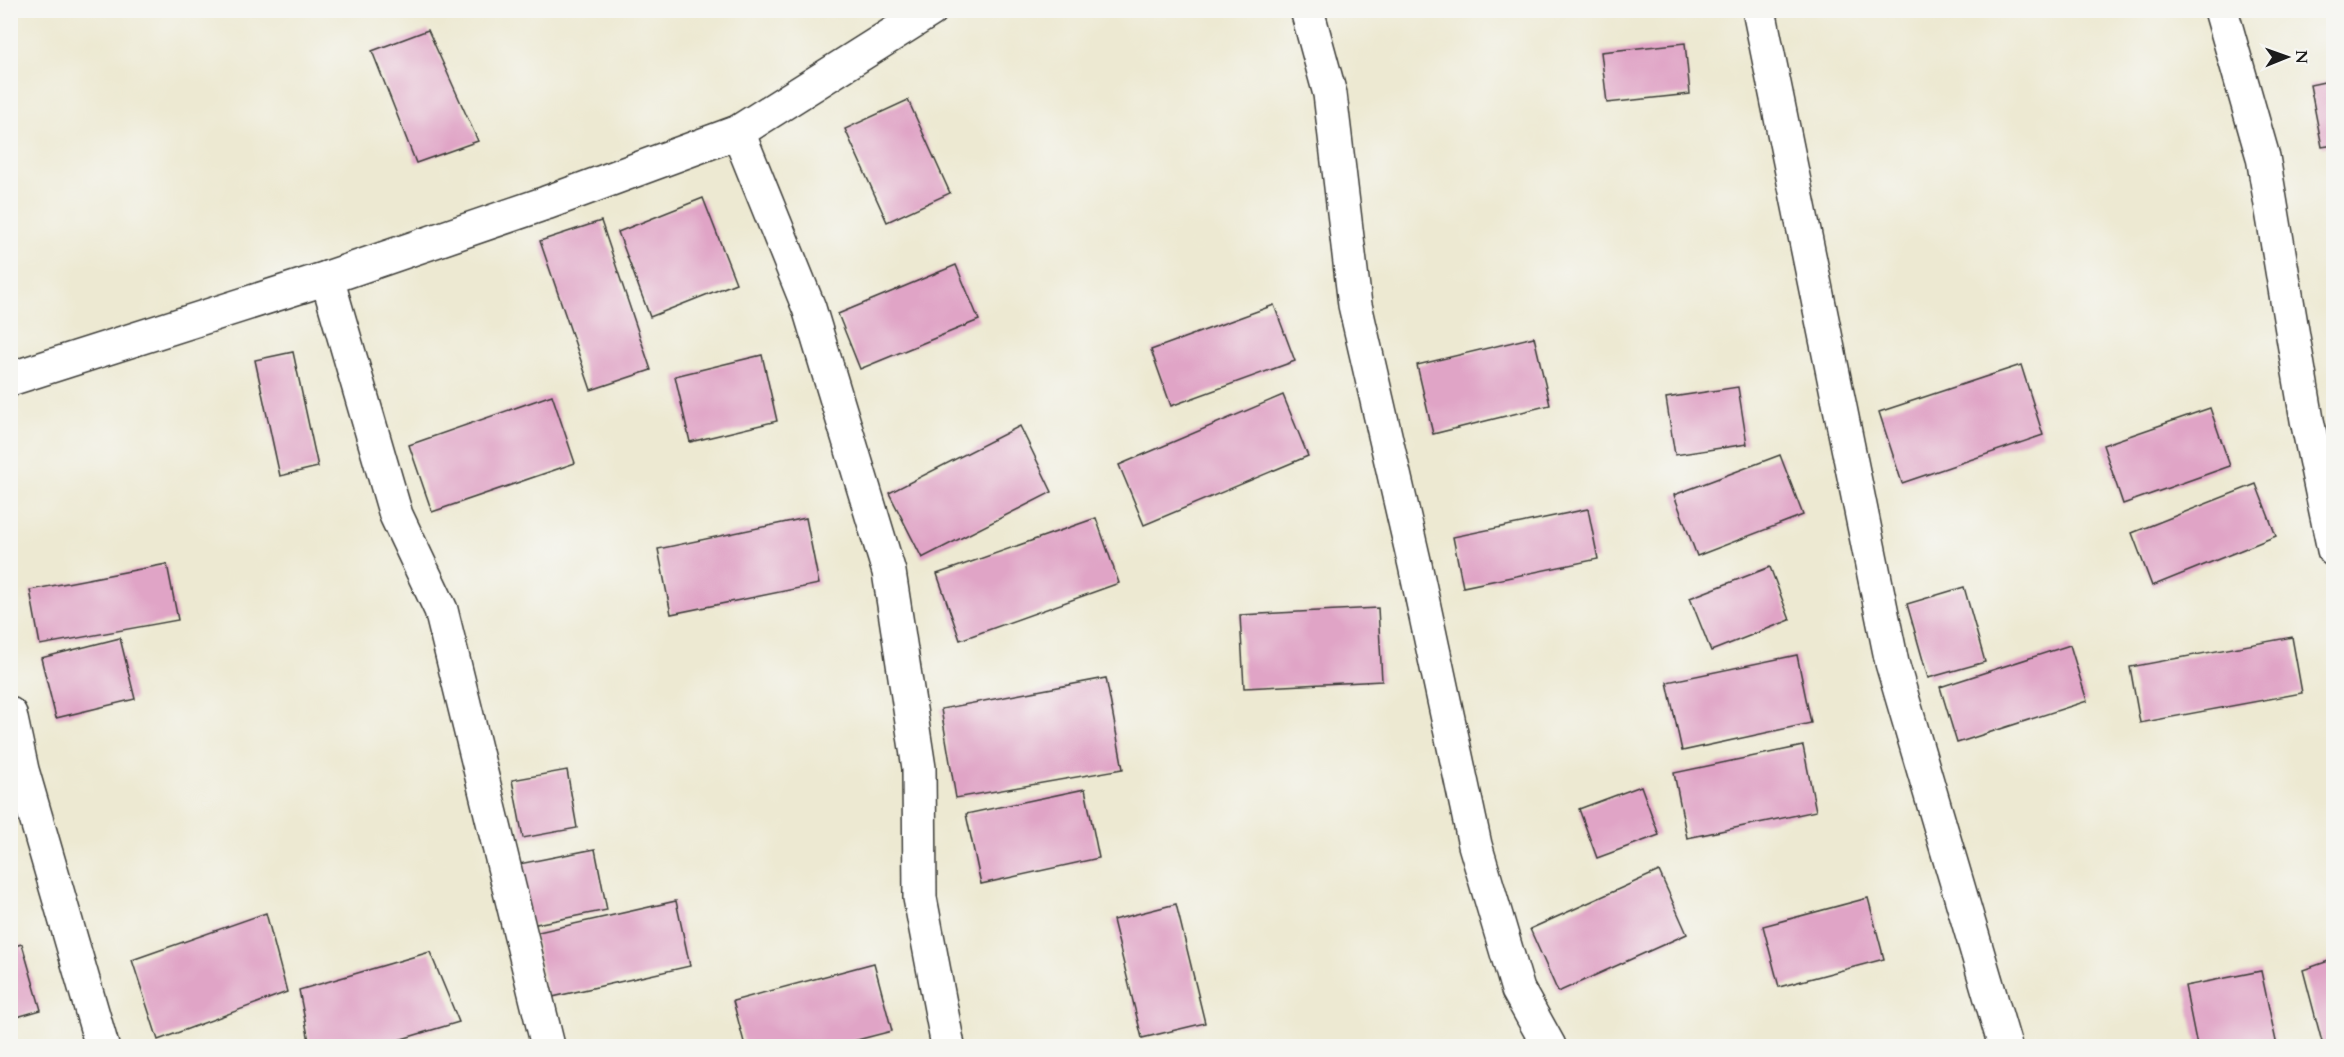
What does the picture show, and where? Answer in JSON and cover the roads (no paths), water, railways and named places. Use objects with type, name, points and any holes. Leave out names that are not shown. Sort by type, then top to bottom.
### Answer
[{"type":"street","points":[[10,379],[327,278],[546,203],[738,132],[931,10]]},
{"type":"street","points":[[1307,10],[1330,94],[1355,305],[1415,565],[1475,844],[1518,990],[1549,1047]]},
{"type":"street","points":[[1759,10],[1892,663],[2005,1047]]},
{"type":"street","points":[[2221,10],[2263,157],[2307,420],[2334,550]]},
{"type":"street","points":[[738,132],[808,308],[889,572],[920,768],[920,898],[948,1047]]},
{"type":"street","points":[[327,278],[396,515],[441,610],[548,1047]]},
{"type":"street","points":[[10,714],[22,770],[102,1047]]}]
